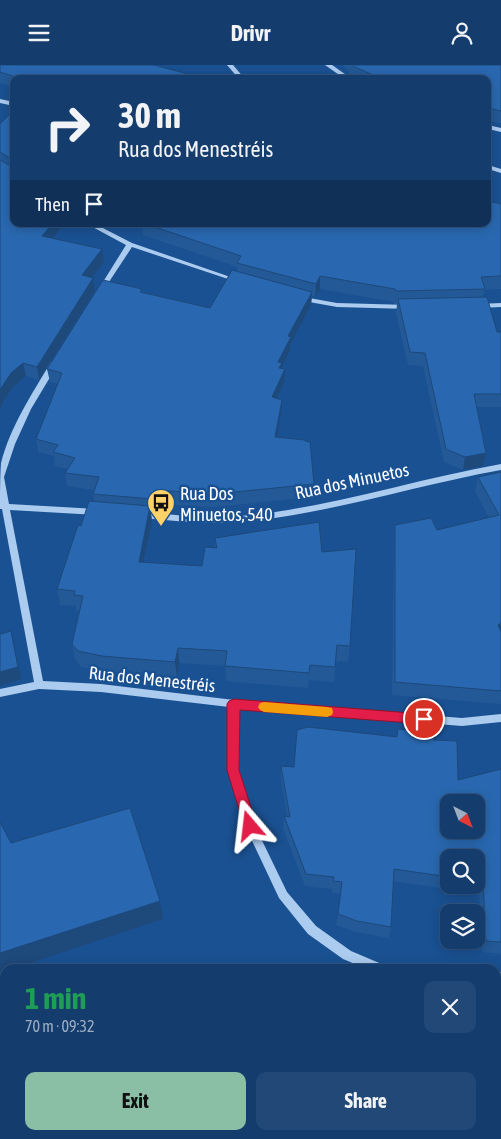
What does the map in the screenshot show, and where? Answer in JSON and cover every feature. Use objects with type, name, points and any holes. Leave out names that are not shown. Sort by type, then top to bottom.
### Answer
[{"type":"street","points":[[230,65],[239,75]]},
{"type":"street","points":[[328,65],[344,75]]},
{"type":"street","points":[[96,227],[130,244],[246,283]]},
{"type":"street","points":[[99,293],[130,244]]},
{"type":"street","points":[[292,296],[337,305],[416,307]]},
{"type":"street","points":[[473,306],[501,305]]},
{"type":"street","points":[[39,685],[2,506],[0,477],[11,443],[27,409],[58,359]]},
{"type":"street","name":"Rua dos Minuetos","points":[[133,515],[182,518],[250,518],[315,508],[462,473],[501,467]]},
{"type":"street","points":[[2,506],[103,513]]},
{"type":"street","name":"Rua dos Menestréis","points":[[0,693],[39,685],[101,688],[234,704],[462,722],[501,718]]},
{"type":"street","points":[[234,704],[233,770],[250,826],[283,895],[312,930],[347,955],[368,964]]},
{"type":"building","points":[[0,65],[154,65],[192,75],[10,75],[0,72]]},
{"type":"building","points":[[353,65],[501,65],[501,111],[491,109],[491,75],[373,75]]},
{"type":"building","points":[[10,114],[10,158],[0,152],[0,124]]},
{"type":"building","points":[[0,160],[10,165],[10,227],[50,227],[42,236],[102,249],[82,275],[93,278],[37,367],[23,363],[11,373],[0,390]]},
{"type":"building","points":[[491,202],[501,204],[501,276],[481,277],[485,289],[396,291],[395,289],[320,276],[316,284],[237,263],[241,256],[155,227],[491,227]]},
{"type":"building","points":[[232,270],[312,292],[288,336],[291,337],[278,362],[282,363],[279,368],[285,369],[272,397],[282,400],[275,437],[310,442],[314,484],[215,494],[155,490],[153,499],[93,494],[99,477],[65,473],[75,458],[53,452],[58,445],[36,439],[62,373],[47,369],[103,280],[142,289],[140,292],[210,308]]},
{"type":"building","points":[[487,297],[497,332],[501,332],[501,394],[474,394],[486,453],[465,457],[446,449],[425,353],[410,352],[398,299]]},
{"type":"building","points":[[501,472],[501,623],[498,625],[501,632],[501,691],[395,682],[395,525],[431,518],[437,530],[499,515],[478,477]]},
{"type":"building","points":[[89,501],[150,506],[139,562],[202,566],[205,547],[217,548],[215,538],[319,522],[322,552],[356,549],[350,646],[337,645],[335,667],[310,665],[309,673],[225,666],[227,651],[178,648],[175,662],[102,656],[78,651],[72,644],[83,596],[74,595],[75,591],[57,589],[78,525],[81,526]]},
{"type":"building","points":[[0,631],[1,634],[11,631],[18,667],[0,672]]},
{"type":"building","points":[[308,727],[397,737],[398,729],[434,733],[434,740],[457,741],[458,780],[501,769],[501,942],[486,941],[484,894],[485,849],[440,849],[440,876],[394,869],[391,927],[357,921],[338,914],[342,882],[333,881],[334,877],[306,874],[284,816],[290,817],[281,766],[294,767],[297,730]]},
{"type":"building","points":[[130,808],[160,901],[0,953],[0,822],[11,843]]},
{"type":"slow traffic","points":[[264,707],[327,712]]},
{"type":"place","name":"Rua Dos Minuetos, 540","points":[[161,527]]},
{"type":"route","points":[[250,826],[233,770],[232,732],[234,704],[424,719]]}]
